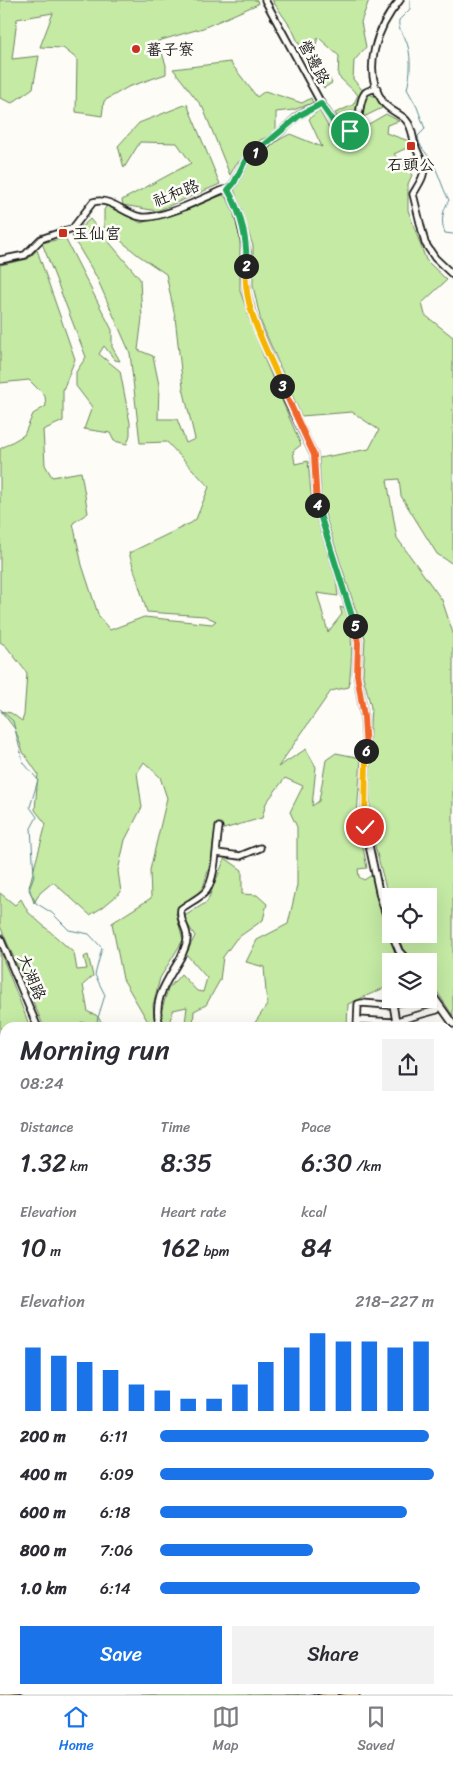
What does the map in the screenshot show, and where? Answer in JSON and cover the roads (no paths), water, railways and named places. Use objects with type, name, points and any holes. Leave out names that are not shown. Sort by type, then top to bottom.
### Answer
[{"type":"street","name":"營邊路","points":[[265,0],[321,104],[339,130],[354,130],[363,97],[368,90],[377,88]]},
{"type":"street","points":[[400,0],[379,34],[374,51],[372,59],[377,88],[386,106],[405,119],[412,128],[415,146],[424,165],[423,177],[413,194],[425,243],[435,258],[453,274]]},
{"type":"street","points":[[321,104],[300,115],[245,161],[234,183],[228,190],[238,211],[247,252],[245,274],[247,294],[253,318],[287,400],[314,455],[317,504],[356,630],[358,643],[357,674],[364,717],[366,748],[365,827],[382,902]]},
{"type":"street","name":"社和路","points":[[0,260],[25,255],[41,239],[73,228],[93,202],[105,201],[136,216],[153,217],[223,190],[228,190]]},
{"type":"street","points":[[159,1022],[158,998],[183,953],[188,939],[180,918],[180,909],[206,891],[209,885],[217,853],[216,845],[220,827]]},
{"type":"street","points":[[217,853],[240,856],[260,848]]},
{"type":"street","name":"大湖路","points":[[0,938],[35,1022]]},
{"type":"street","points":[[437,1003],[448,1022]]},
{"type":"street","points":[[374,1022],[358,1020],[358,1004],[382,1005]]},
{"type":"street","points":[[394,1008],[396,1022]]},
{"type":"street","points":[[405,1022],[437,1010]]},
{"type":"waterway","points":[[410,0],[410,9],[399,20],[400,29],[405,38],[410,56],[407,89],[417,107],[425,129],[418,136],[419,142],[435,168],[449,200],[443,216],[443,229],[445,233],[453,234]]},
{"type":"waterway","points":[[0,709],[13,721],[23,762],[38,780],[30,807],[37,817],[31,828],[34,875],[29,890],[36,903],[52,913],[69,930],[89,934],[102,948],[95,975],[105,995],[98,1022]]},
{"type":"place","name":"蕃子寮","points":[[136,49]]},
{"type":"place","name":"石頭公","points":[[411,146]]},
{"type":"place","name":"玉仙宮","points":[[63,233]]}]
